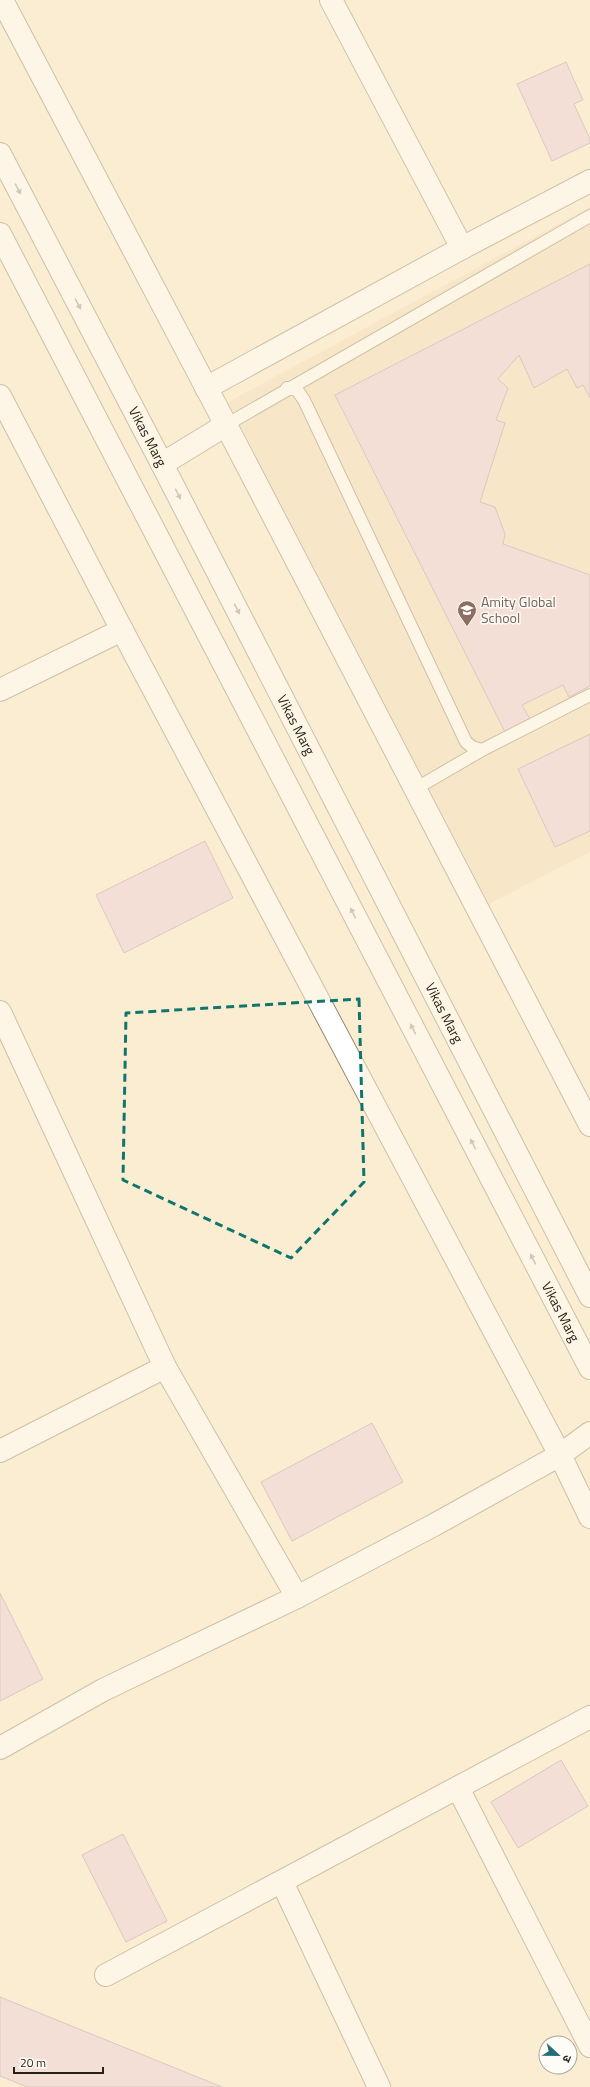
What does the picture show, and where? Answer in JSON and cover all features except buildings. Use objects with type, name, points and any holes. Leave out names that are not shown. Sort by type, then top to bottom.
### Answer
[{"type":"street","points":[[2,0],[226,425],[590,1125]]},
{"type":"street","points":[[331,0],[462,248]]},
{"type":"street","name":"Vikas Marg","points":[[0,154],[162,464],[590,1296]]},
{"type":"street","points":[[206,388],[462,248],[590,181]]},
{"type":"street","name":"Vikas Marg","points":[[0,234],[590,1368]]},
{"type":"street","points":[[3,407],[560,1455],[590,1517]]},
{"type":"street","points":[[162,464],[226,425]]},
{"type":"street","points":[[0,690],[122,630]]},
{"type":"street","points":[[0,1012],[165,1367],[297,1597]]},
{"type":"street","points":[[0,1451],[165,1367]]},
{"type":"street","points":[[0,1748],[103,1690],[297,1597],[434,1525],[560,1455],[590,1433]]},
{"type":"street","points":[[106,1975],[590,1718]]},
{"type":"street","points":[[458,1788],[590,2046]]},
{"type":"street","points":[[282,1882],[379,2087]]},
{"type":"lane","points":[[226,425],[288,388],[590,216]]},
{"type":"lane","points":[[288,388],[297,390],[304,400],[466,742],[472,747],[482,750]]},
{"type":"lane","points":[[415,789],[482,750],[590,695]]},
{"type":"highlighted area","points":[[359,999],[364,1182],[291,1258],[123,1180],[126,1013]]},
{"type":"shaded area","name":"Amity Global School","points":[[590,207],[590,852],[489,904],[228,402]]},
{"type":"place","name":"Amity Global School","points":[[467,627]]}]
